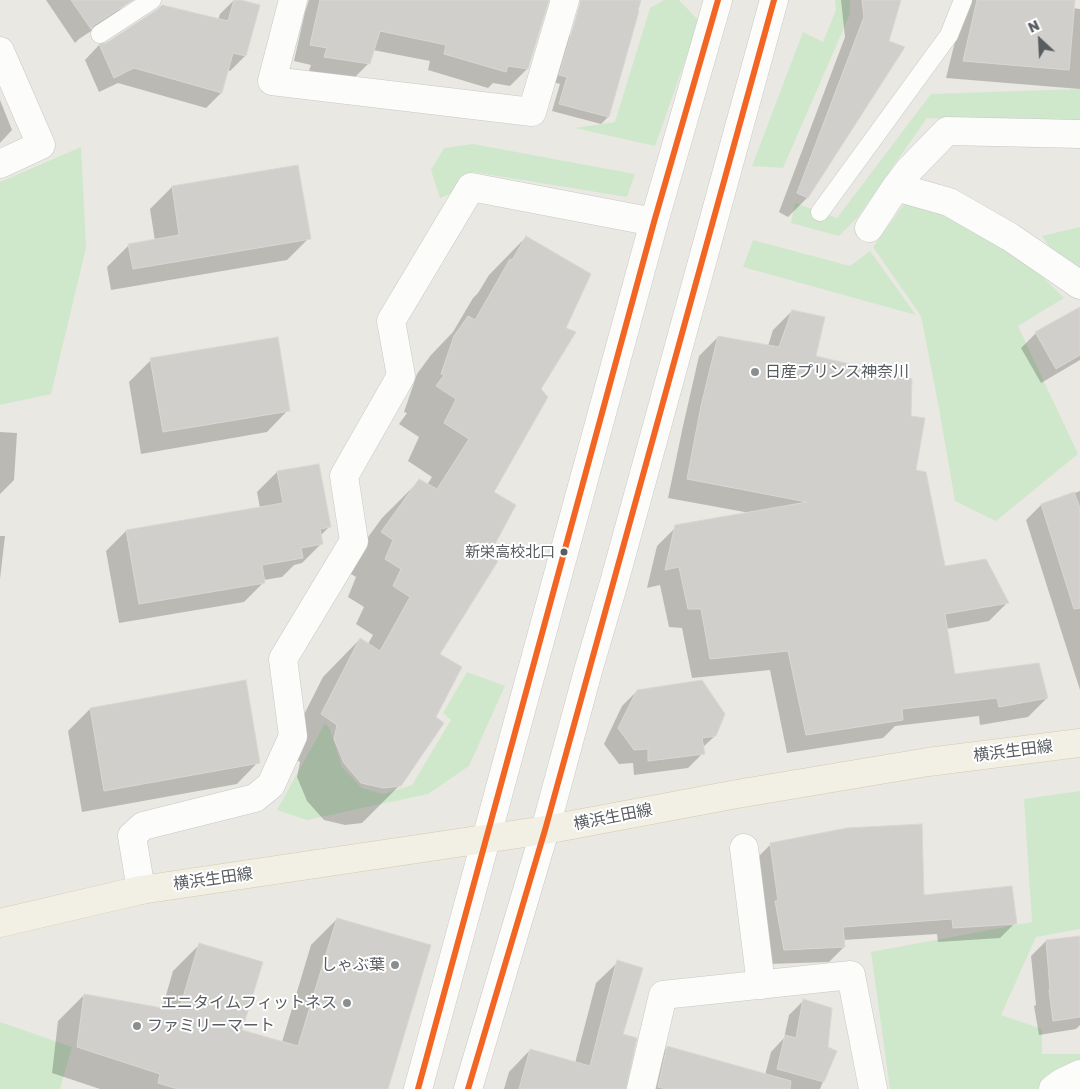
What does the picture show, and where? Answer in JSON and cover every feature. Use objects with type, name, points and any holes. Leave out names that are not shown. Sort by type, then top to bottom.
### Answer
[{"type":"main road","name":"横浜生田線","points":[[0,923],[141,890],[738,802],[928,762],[1080,743]]},
{"type":"street","points":[[293,0],[272,81],[532,112],[565,0]]},
{"type":"street","points":[[418,1089],[654,222],[718,0]]},
{"type":"street","points":[[468,1089],[546,830],[774,0]]},
{"type":"street","points":[[0,51],[41,146],[0,164]]},
{"type":"street","points":[[864,233],[909,170],[947,130],[1080,134]]},
{"type":"street","points":[[896,187],[949,202],[1010,237],[1080,285]]},
{"type":"street","points":[[141,890],[132,836],[144,826],[255,798],[271,785],[293,736],[283,659],[354,542],[344,476],[401,376],[391,321],[471,188],[654,222]]},
{"type":"street","points":[[744,848],[761,985]]},
{"type":"street","points":[[642,1089],[663,995],[851,974],[873,1089]]},
{"type":"street","points":[[1053,1089],[1080,1074]]},
{"type":"lane","points":[[100,34],[152,0]]},
{"type":"lane","points":[[820,212],[949,34],[963,0]]},
{"type":"green space","points":[[664,0],[679,0],[699,21],[655,146],[575,128],[615,122],[650,8]]},
{"type":"green space","points":[[835,0],[850,0],[850,14],[783,168],[752,166],[803,32],[823,42],[836,10]]},
{"type":"green space","points":[[1080,89],[1080,124],[927,118],[857,218],[839,236],[791,223],[795,203],[837,218],[931,94]]},
{"type":"green space","points":[[473,144],[635,174],[627,197],[473,172],[460,190],[440,198],[431,170],[444,148]]},
{"type":"green space","points":[[81,147],[86,248],[51,394],[0,405],[0,182]]},
{"type":"green space","points":[[905,203],[940,212],[1024,259],[1064,298],[1018,326],[1078,454],[996,521],[955,501],[921,316],[873,247]]},
{"type":"green space","points":[[1080,227],[1080,275],[1053,252],[1042,236]]},
{"type":"green space","points":[[753,240],[850,266],[870,251],[916,315],[743,267]]},
{"type":"green space","points":[[467,672],[505,686],[469,766],[428,794],[307,820],[277,810],[325,723],[330,729],[342,767],[362,788],[383,794],[412,785],[451,720],[443,713]]},
{"type":"green space","points":[[1080,791],[1080,929],[1036,937],[1001,1015],[1042,1029],[1042,1054],[1080,1054],[1080,1060],[1037,1089],[890,1089],[871,952],[1032,922],[1024,799]]},
{"type":"green space","points":[[0,1022],[72,1047],[60,1089],[0,1089]]},
{"type":"building","points":[[71,0],[133,0],[94,25],[91,29]]},
{"type":"building","points":[[234,0],[260,5],[246,56],[233,53],[222,93],[134,68],[114,78],[99,44],[106,43],[162,5],[228,21]]},
{"type":"building","points":[[320,0],[549,0],[528,69],[508,66],[506,72],[444,54],[446,45],[380,31],[370,64],[324,57],[327,48],[310,45]]},
{"type":"building","points":[[580,0],[641,0],[609,117],[559,104],[567,77],[559,75]]},
{"type":"building","points":[[862,0],[901,0],[889,41],[905,47],[808,198],[797,193],[864,17]]},
{"type":"building","points":[[977,0],[1075,0],[1069,70],[963,61]]},
{"type":"building","points":[[298,165],[311,239],[133,269],[128,244],[179,235],[172,186]]},
{"type":"building","points":[[526,236],[591,274],[566,328],[576,332],[541,389],[548,397],[494,492],[516,505],[489,555],[498,561],[440,654],[462,667],[436,717],[444,723],[401,786],[383,788],[361,783],[344,763],[334,739],[337,725],[321,714],[360,638],[380,651],[410,597],[393,586],[401,569],[385,559],[393,540],[381,532],[419,479],[437,489],[469,439],[444,423],[456,399],[436,386],[444,375],[441,374],[454,336],[468,316],[475,320],[510,259],[512,260]]},
{"type":"building","points":[[1080,307],[1080,355],[1056,369],[1035,332]]},
{"type":"building","points":[[792,310],[825,317],[816,356],[912,379],[911,416],[925,418],[916,470],[926,472],[945,566],[986,559],[1009,603],[945,614],[955,674],[1039,663],[1048,698],[999,707],[997,698],[902,709],[903,720],[806,735],[788,651],[710,659],[701,609],[688,609],[679,567],[665,570],[675,525],[807,502],[687,479],[701,406],[718,336],[779,347]]},
{"type":"building","points":[[278,337],[290,411],[163,432],[150,358]]},
{"type":"building","points":[[319,464],[331,527],[320,529],[323,544],[301,548],[303,558],[262,565],[265,583],[139,604],[126,530],[283,503],[277,471]]},
{"type":"building","points":[[1074,492],[1080,508],[1080,608],[1074,609],[1041,504]]},
{"type":"building","points":[[246,680],[260,763],[104,791],[90,708]]},
{"type":"building","points":[[702,680],[725,714],[716,736],[702,738],[705,754],[648,761],[648,749],[634,750],[618,728],[637,690]]},
{"type":"building","points":[[922,824],[924,895],[1012,886],[1017,924],[953,928],[952,919],[843,927],[845,947],[784,950],[775,901],[778,901],[770,843],[847,828]]},
{"type":"building","points":[[337,918],[431,945],[388,1089],[178,1089],[158,1083],[160,1074],[77,1047],[84,994],[179,1011],[199,943],[263,962],[242,1030],[298,1046]]},
{"type":"building","points":[[1080,936],[1080,1017],[1053,1021],[1046,940]]},
{"type":"building","points":[[617,960],[643,968],[623,1034],[637,1038],[626,1089],[519,1089],[530,1049],[590,1066]]},
{"type":"building","points":[[803,999],[832,1008],[828,1047],[837,1051],[824,1082],[777,1069],[785,1035],[796,1038]]},
{"type":"building","points":[[667,1046],[791,1081],[790,1089],[666,1089],[658,1087]]},
{"type":"transit line","points":[[418,1089],[654,222],[718,0]]},
{"type":"transit line","points":[[468,1089],[545,830],[774,0]]},
{"type":"place","name":"日産プリンス神奈川","points":[[755,372]]},
{"type":"place","name":"新栄高校北口","points":[[564,552]]},
{"type":"place","name":"しゃぶ葉","points":[[395,965]]},
{"type":"place","name":"エニタイムフィットネス","points":[[347,1003]]},
{"type":"place","name":"ファミリーマート","points":[[137,1026]]}]
